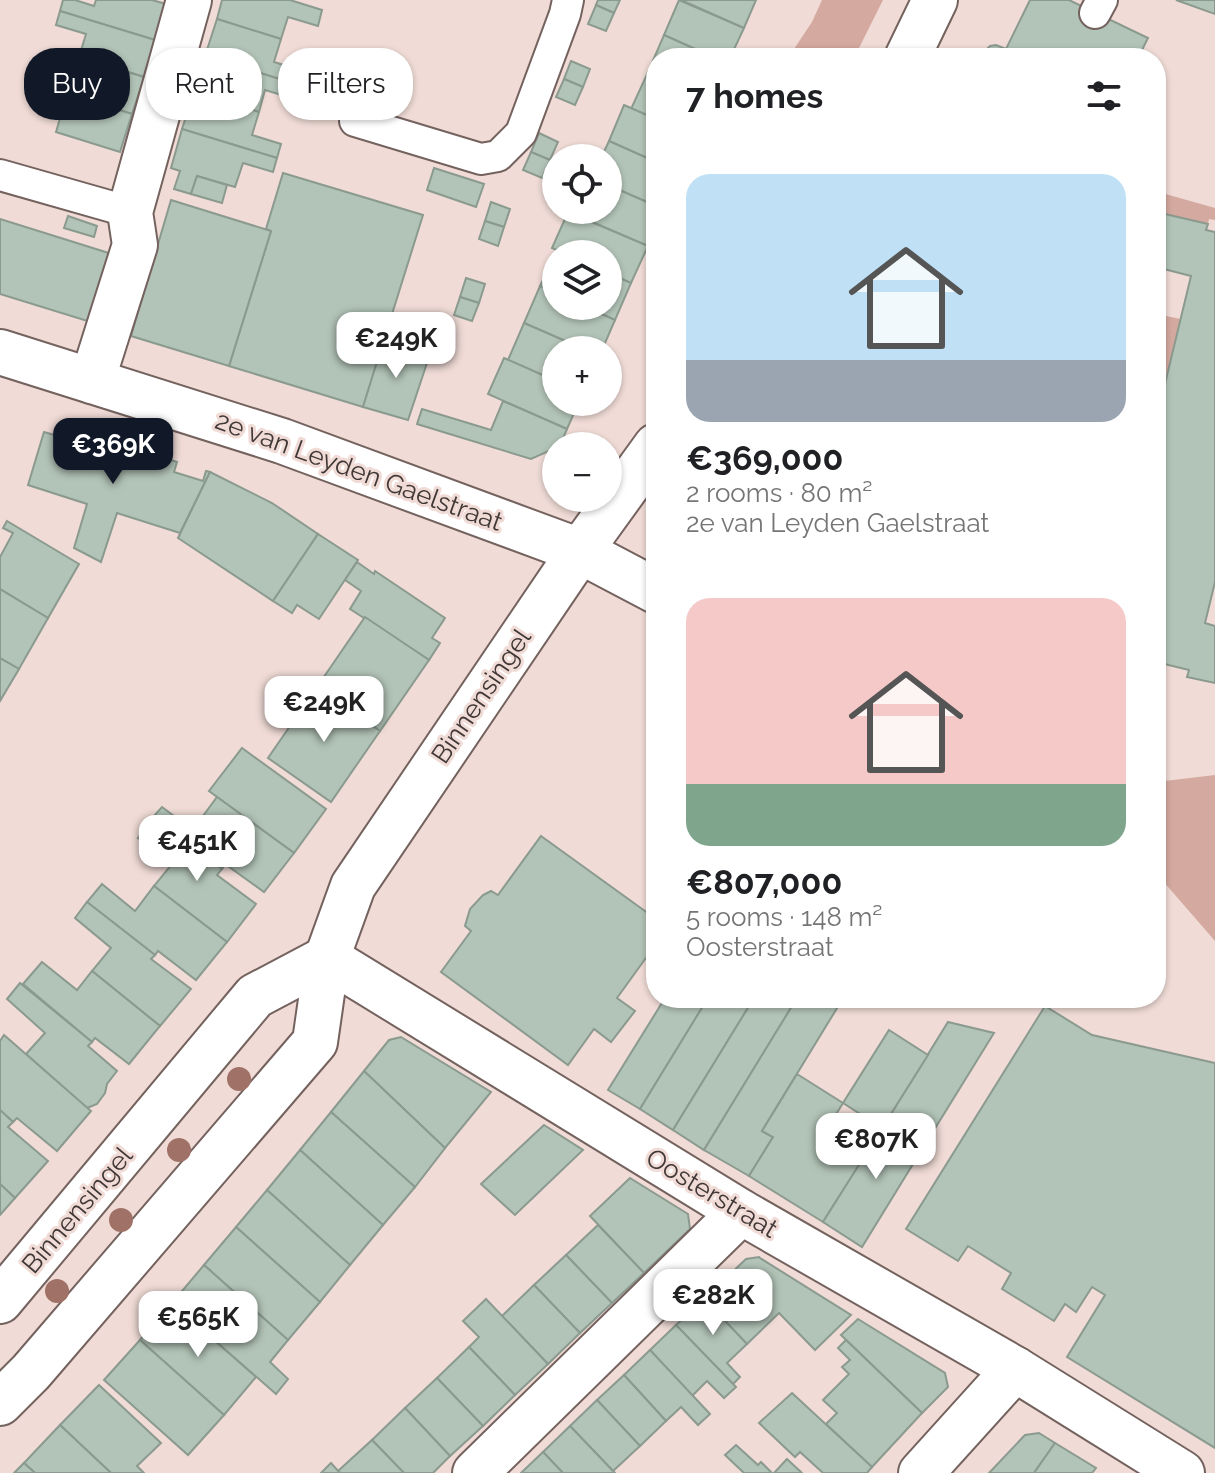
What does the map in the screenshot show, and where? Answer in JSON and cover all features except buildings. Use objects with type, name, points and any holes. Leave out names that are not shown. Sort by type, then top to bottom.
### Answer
[{"type":"street","points":[[92,381],[135,245],[130,212],[189,0]]},
{"type":"street","points":[[912,48],[935,0]]},
{"type":"street","name":"2e van Leyden Gaelstraat","points":[[2,359],[92,381],[282,441],[580,551],[646,586]]},
{"type":"street","name":"Binnensingel","points":[[0,1403],[31,1372],[315,1042],[327,958],[353,886],[580,551],[646,460]]},
{"type":"street","name":"Binnensingel","points":[[0,1301],[255,996],[327,958]]},
{"type":"street","name":"Oosterstraat","points":[[327,958],[741,1212],[1015,1369],[1182,1473]]},
{"type":"street","points":[[475,1473],[741,1212]]},
{"type":"street","points":[[921,1473],[1015,1369]]},
{"type":"lane","points":[[355,121],[481,159],[498,156],[521,133],[568,0]]},
{"type":"lane","points":[[0,175],[130,212]]},
{"type":"shaded area","points":[[822,0],[883,0],[859,48],[795,48]]},
{"type":"shaded area","points":[[1166,194],[1215,208],[1215,220],[1209,219],[1208,224],[1166,214]]},
{"type":"shaded area","points":[[1166,316],[1181,319],[1166,380]]},
{"type":"shaded area","points":[[1215,775],[1215,941],[1166,885],[1166,781]]}]
